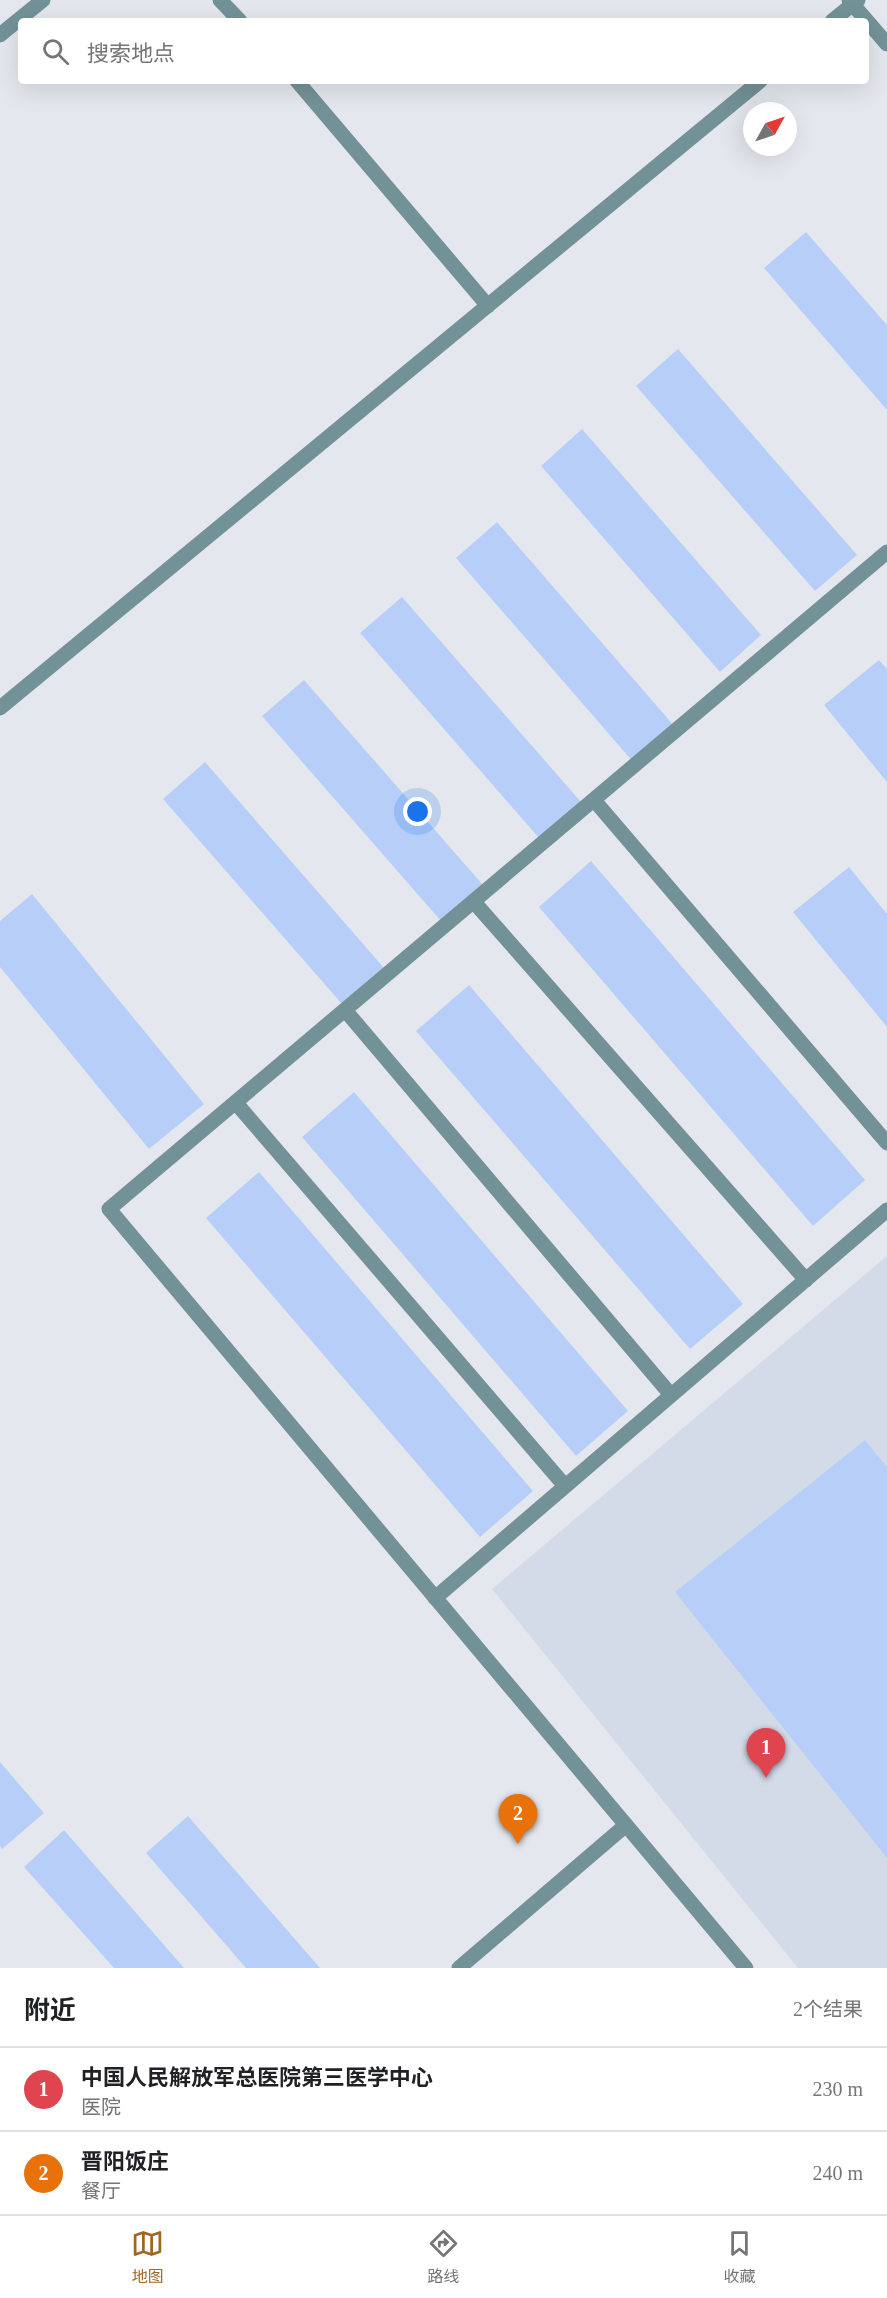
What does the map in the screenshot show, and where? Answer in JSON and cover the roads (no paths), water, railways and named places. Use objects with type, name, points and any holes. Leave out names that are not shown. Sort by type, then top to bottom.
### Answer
[{"type":"street","points":[[21,18],[43,0]]},
{"type":"street","points":[[220,0],[237,18]]},
{"type":"street","points":[[835,18],[853,1],[866,18]]},
{"type":"street","points":[[0,35],[18,20]]},
{"type":"street","points":[[869,21],[887,44]]},
{"type":"street","points":[[300,84],[488,306]]},
{"type":"street","points":[[0,708],[756,84]]},
{"type":"street","points":[[746,1968],[109,1209],[887,552]]},
{"type":"street","points":[[594,800],[887,1143]]},
{"type":"street","points":[[474,902],[806,1280]]},
{"type":"street","points":[[345,1010],[671,1395]]},
{"type":"street","points":[[236,1103],[565,1486]]},
{"type":"street","points":[[435,1598],[887,1210]]},
{"type":"street","points":[[459,1968],[626,1825]]},
{"type":"place","name":"中国人民解放军总医院第三医学中心","points":[[766,1778]]},
{"type":"place","name":"晋阳饭庄","points":[[518,1844]]}]
